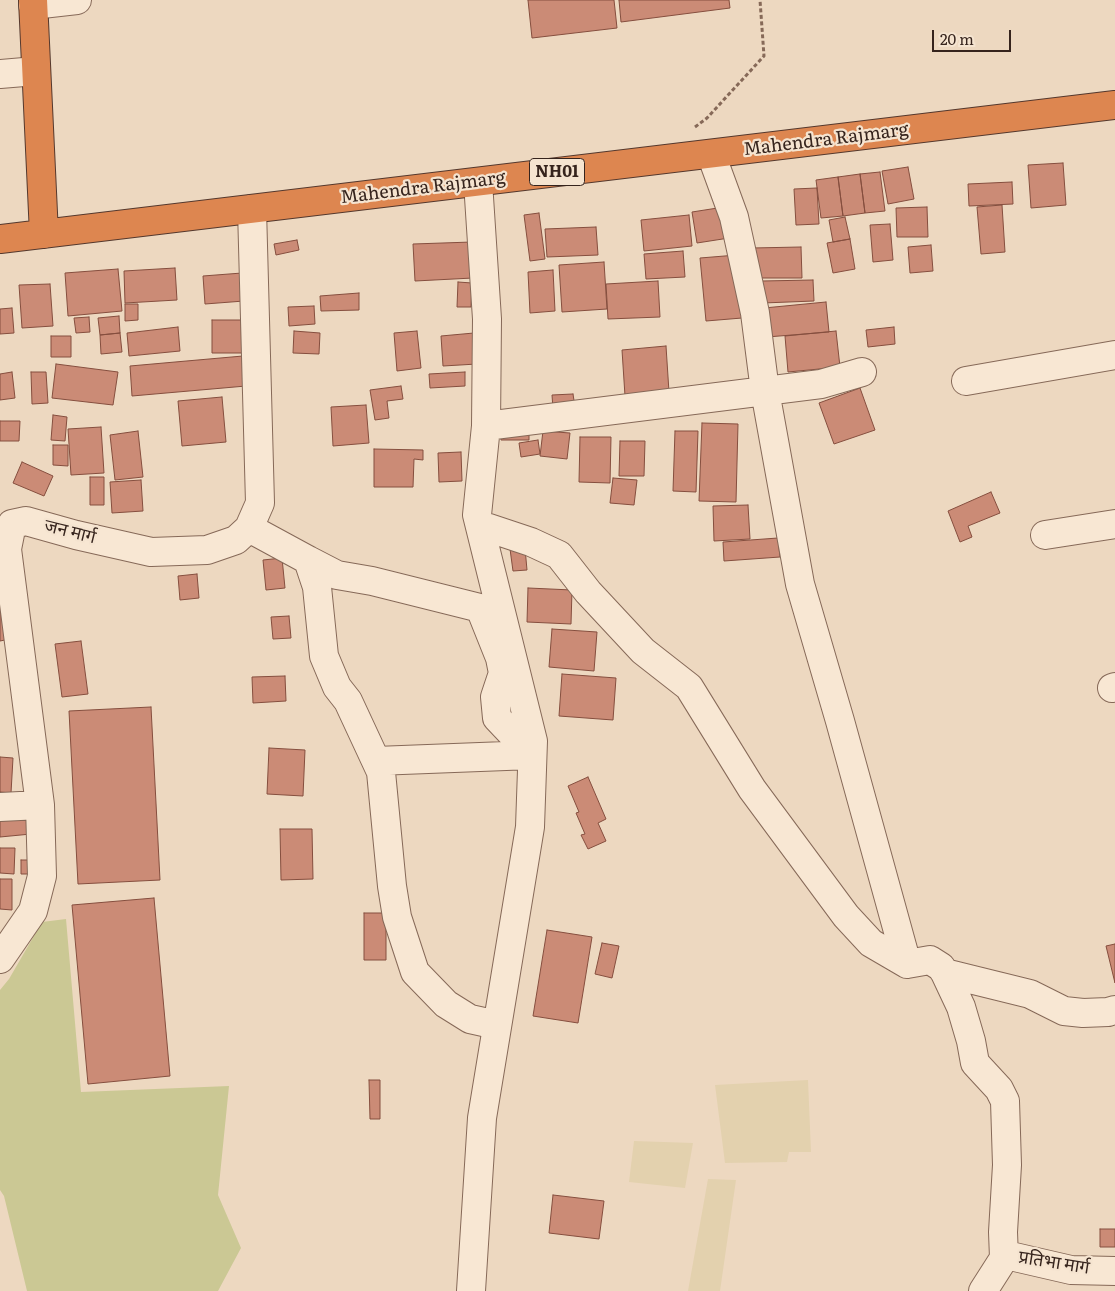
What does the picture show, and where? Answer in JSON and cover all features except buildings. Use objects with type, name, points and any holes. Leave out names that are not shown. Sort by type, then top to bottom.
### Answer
[{"type":"highway","points":[[33,3],[44,234]]},
{"type":"highway","name":"Mahendra Rajmarg","points":[[0,239],[1115,106]]},
{"type":"street","points":[[33,3],[77,0]]},
{"type":"street","points":[[0,74],[36,71]]},
{"type":"street","points":[[711,154],[734,217],[755,313],[765,391],[800,584],[907,964]]},
{"type":"street","points":[[471,1291],[482,1118],[530,827],[533,741],[477,515],[486,426],[487,320],[478,182]]},
{"type":"street","points":[[252,209],[260,503],[249,528],[337,575],[372,581],[480,608],[504,673],[495,697],[497,718],[532,755]]},
{"type":"street","points":[[966,381],[1115,355]]},
{"type":"street","points":[[486,426],[821,384],[862,372]]},
{"type":"street","name":"जन मार्ग","points":[[0,959],[32,911],[42,876],[40,805],[7,549],[12,524],[26,521],[76,535],[151,552],[208,550],[236,540],[249,528]]},
{"type":"street","points":[[1045,535],[1115,524]]},
{"type":"street","points":[[480,525],[531,542],[559,555],[588,592],[643,651],[689,687],[752,789],[846,916],[871,943],[907,964],[930,960],[941,966],[961,1007],[975,1063],[999,1089],[1005,1101],[1007,1165],[1003,1232],[1004,1258]]},
{"type":"street","points":[[308,560],[317,587],[324,656],[337,687],[348,701],[381,772],[392,886],[397,917],[415,972],[446,1004],[470,1019],[497,1024]]},
{"type":"street","points":[[376,761],[532,755]]},
{"type":"street","points":[[0,807],[40,805]]},
{"type":"street","points":[[946,973],[1030,994],[1064,1011],[1083,1013],[1115,1010]]},
{"type":"street","name":"प्रतिभा मार्ग","points":[[982,1291],[1006,1255],[1071,1270],[1115,1271]]},
{"type":"path","points":[[676,158],[682,137],[707,118],[764,56],[760,0]]},
{"type":"shaded area","points":[[66,919],[81,1092],[229,1086],[218,1195],[241,1248],[218,1291],[27,1291],[4,1196],[0,1190],[0,990],[9,979],[42,922]]},
{"type":"shaded area","points":[[808,1080],[811,1152],[789,1152],[787,1162],[725,1163],[715,1085]]},
{"type":"shaded area","points":[[634,1141],[693,1143],[685,1188],[629,1182]]},
{"type":"shaded area","points":[[708,1179],[736,1180],[720,1291],[688,1291]]}]
